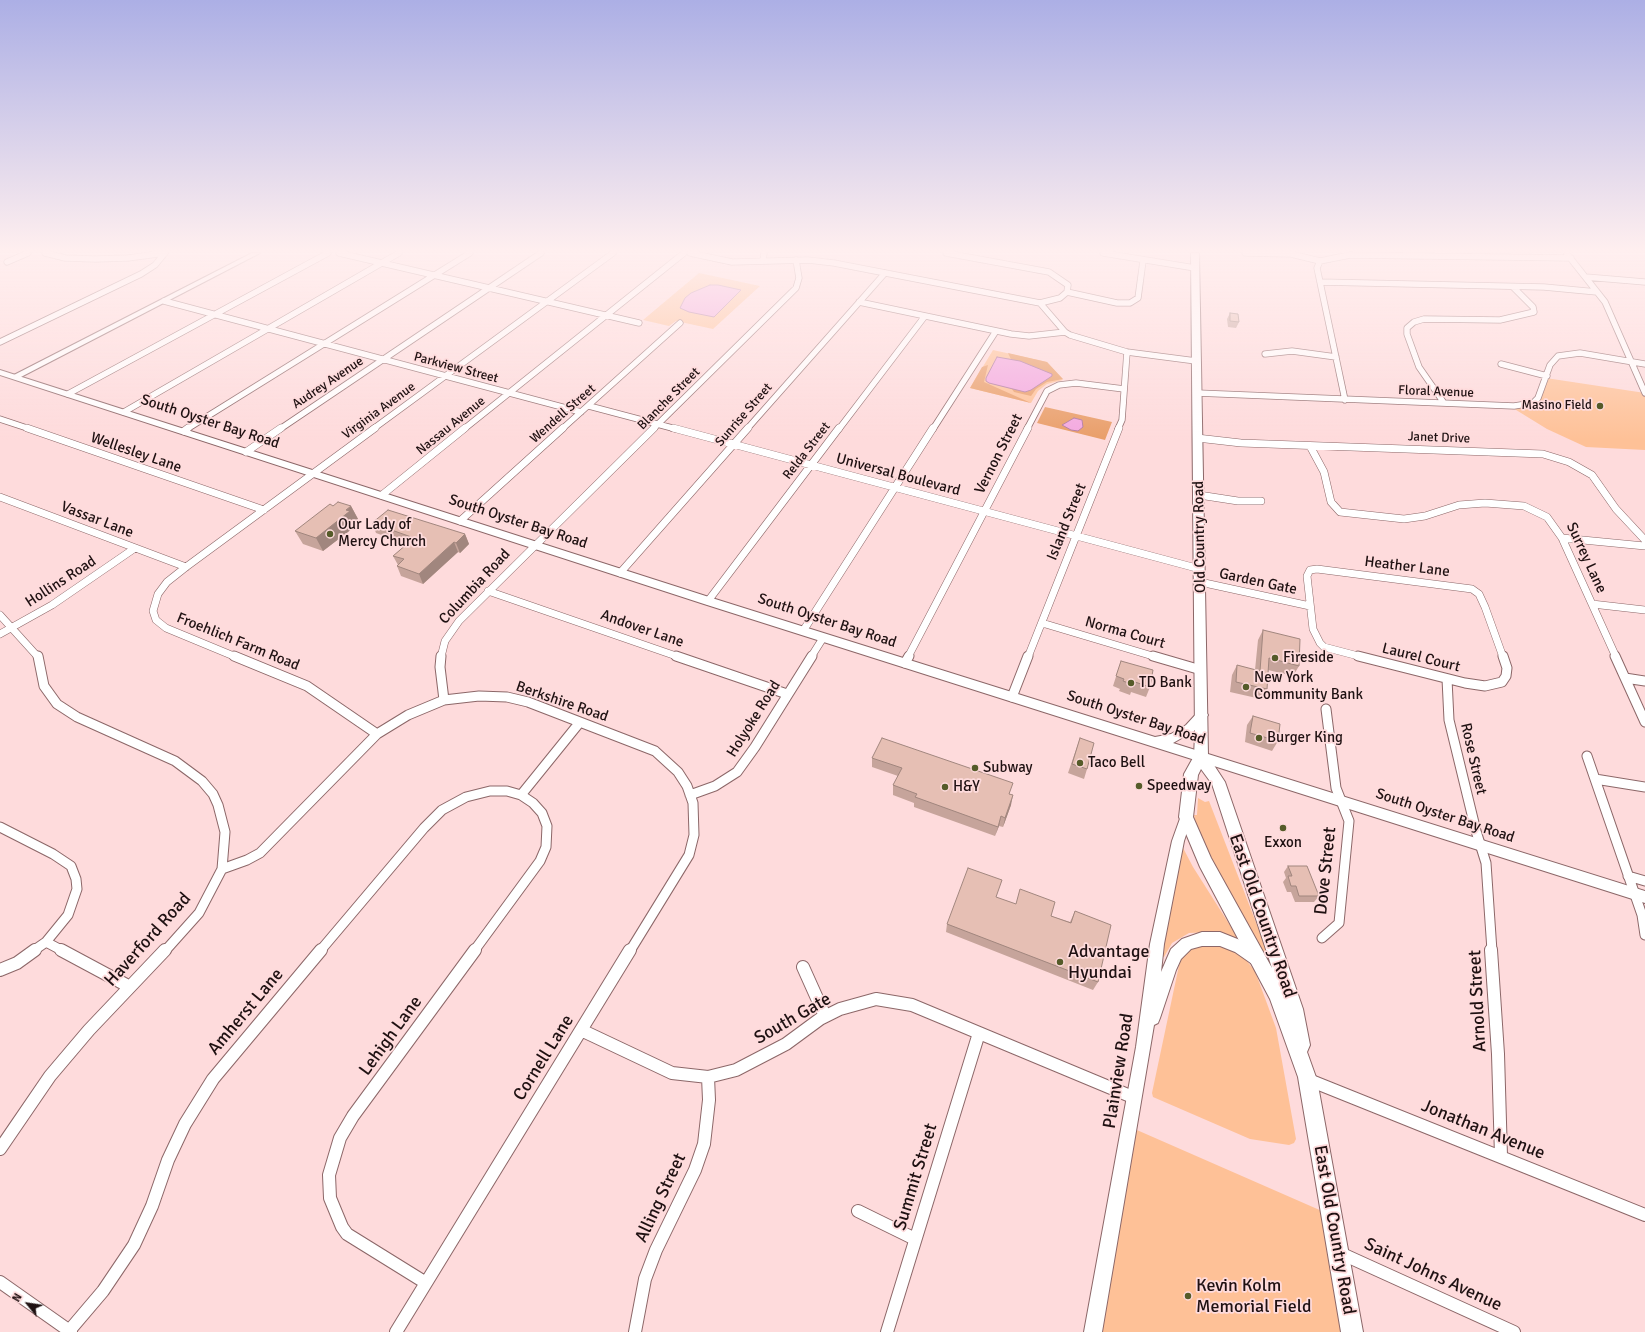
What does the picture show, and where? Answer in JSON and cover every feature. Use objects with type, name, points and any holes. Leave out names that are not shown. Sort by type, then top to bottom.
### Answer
[{"type":"main road","name":"Old Country Road","points":[[1186,817],[1191,774],[1201,757],[1202,715],[1196,315]]},
{"type":"main road","name":"South Oyster Bay Road","points":[[0,372],[823,638],[1640,895]]},
{"type":"main road","points":[[1153,742],[1174,738],[1190,728],[1202,715]]},
{"type":"main road","name":"East Old Country Road","points":[[1201,757],[1219,784],[1294,1009],[1308,1080],[1352,1332]]},
{"type":"main road","name":"East Old Country Road","points":[[1186,817],[1204,862],[1261,965],[1276,996],[1308,1080]]},
{"type":"main road","name":"Plainview Road","points":[[1092,1332],[1144,1048],[1157,944],[1178,841],[1186,817]]},
{"type":"main road","points":[[1144,1048],[1169,968],[1176,954],[1187,944],[1202,939],[1220,940],[1240,947],[1261,965]]},
{"type":"street","points":[[0,342],[56,315]]},
{"type":"street","points":[[14,377],[134,315]]},
{"type":"street","points":[[68,394],[213,315]]},
{"type":"street","name":"Parkview Street","points":[[219,315],[508,394],[581,412]]},
{"type":"street","points":[[124,412],[293,315]]},
{"type":"street","points":[[184,432],[370,315]]},
{"type":"street","name":"Audrey Avenue","points":[[246,452],[449,315]]},
{"type":"street","name":"Virginia Avenue","points":[[313,473],[527,315]]},
{"type":"street","name":"Nassau Avenue","points":[[382,495],[606,315]]},
{"type":"street","points":[[607,315],[638,323]]},
{"type":"street","name":"Blanche Street","points":[[536,545],[769,315]]},
{"type":"street","name":"Sunrise Street","points":[[620,572],[847,315]]},
{"type":"street","points":[[921,315],[996,331],[1029,336],[1065,332]]},
{"type":"street","points":[[1050,315],[1065,332],[1084,340],[1127,352],[1196,361]]},
{"type":"street","points":[[1327,315],[1345,400]]},
{"type":"street","points":[[1444,403],[1419,367],[1407,334],[1407,328],[1414,322],[1424,319],[1500,320],[1525,315]]},
{"type":"street","points":[[1611,315],[1645,394]]},
{"type":"street","name":"Relda Street","points":[[708,601],[925,316]]},
{"type":"street","name":"Wendell Street","points":[[460,521],[680,323]]},
{"type":"street","points":[[804,631],[996,331]]},
{"type":"street","points":[[1265,354],[1292,351],[1336,357]]},
{"type":"street","name":"Island Street","points":[[1012,697],[1122,420],[1127,352]]},
{"type":"street","name":"Floral Avenue","points":[[1197,393],[1514,406],[1534,403],[1539,396],[1554,360],[1567,354],[1580,353],[1645,364]]},
{"type":"street","points":[[1500,364],[1547,376]]},
{"type":"street","name":"Vernon Street","points":[[905,663],[1047,391],[1059,385],[1076,383],[1124,389]]},
{"type":"street","name":"Universal Boulevard","points":[[588,406],[1200,568]]},
{"type":"street","name":"Wellesley Lane","points":[[0,419],[264,510]]},
{"type":"street","name":"Janet Drive","points":[[1197,438],[1241,443],[1532,453],[1556,457],[1576,465],[1592,475],[1616,509],[1645,540]]},
{"type":"street","name":"Surrey Lane","points":[[1310,446],[1324,472],[1331,502],[1340,512],[1404,519],[1425,516],[1453,507],[1472,503],[1516,505],[1533,509],[1548,517],[1562,538],[1645,722]]},
{"type":"street","name":"Froehlich Farm Road","points":[[313,473],[167,582],[158,594],[153,611],[159,623],[166,628],[307,686],[377,734]]},
{"type":"street","points":[[1199,495],[1238,501],[1260,502]]},
{"type":"street","name":"Vassar Lane","points":[[0,497],[186,567]]},
{"type":"street","points":[[1562,538],[1645,546]]},
{"type":"street","name":"Columbia Road","points":[[444,700],[440,667],[445,640],[459,620],[536,545]]},
{"type":"street","name":"Hollins Road","points":[[0,634],[52,605],[135,548]]},
{"type":"street","name":"Heather Lane","points":[[1310,606],[1308,573],[1310,570],[1317,569],[1463,587],[1476,592],[1485,607],[1507,668],[1506,676],[1502,682]]},
{"type":"street","name":"Garden Gate","points":[[1200,582],[1310,606]]},
{"type":"street","name":"Andover Lane","points":[[488,591],[787,694]]},
{"type":"street","points":[[1592,604],[1645,610]]},
{"type":"street","name":"Laurel Court","points":[[1310,606],[1316,637],[1324,646],[1334,650],[1447,679],[1485,686],[1502,682]]},
{"type":"street","name":"Haverford Road","points":[[0,615],[38,656],[44,686],[57,704],[76,717],[175,761],[202,781],[218,805],[225,832],[222,869],[208,900],[199,913],[184,932],[89,1030],[50,1076],[0,1149]]},
{"type":"street","name":"Norma Court","points":[[1042,623],[1201,670]]},
{"type":"street","name":"Holyoke Road","points":[[690,795],[715,786],[737,772],[755,747],[823,638]]},
{"type":"street","points":[[1625,678],[1645,681]]},
{"type":"street","name":"Rose Street","points":[[1447,679],[1449,720],[1480,845]]},
{"type":"street","name":"Berkshire Road","points":[[222,869],[247,860],[260,853],[377,734],[408,715],[444,700],[479,696],[507,697],[528,702],[580,722],[655,751],[678,772],[687,786],[690,795]]},
{"type":"street","name":"Dove Street","points":[[1322,938],[1339,923],[1349,821],[1336,788],[1326,709]]},
{"type":"street","points":[[521,795],[580,722]]},
{"type":"street","points":[[1587,756],[1628,876],[1640,895],[1645,935]]},
{"type":"street","points":[[1595,778],[1645,787]]},
{"type":"street","name":"Amherst Lane","points":[[70,1331],[103,1291],[134,1245],[152,1206],[168,1160],[196,1103],[213,1079],[260,1021],[424,828],[442,810],[466,797],[490,791],[507,791],[521,795]]},
{"type":"street","name":"Lehigh Lane","points":[[426,1283],[347,1234],[342,1227],[330,1198],[328,1176],[340,1138],[353,1116],[540,861],[546,847],[547,826],[542,813],[521,795]]},
{"type":"street","name":"Cornell Lane","points":[[396,1332],[689,855],[694,835],[693,804],[690,795]]},
{"type":"street","points":[[0,826],[53,854],[71,866],[76,879],[77,890],[74,902],[68,915],[46,942],[17,962],[0,970]]},
{"type":"street","name":"Arnold Street","points":[[1480,845],[1486,863],[1492,944],[1498,1054],[1501,1156]]},
{"type":"street","points":[[1628,876],[1645,882]]},
{"type":"street","points":[[46,942],[130,987]]},
{"type":"street","points":[[803,967],[825,1016]]},
{"type":"street","name":"South Gate","points":[[581,1030],[635,1057],[672,1073],[708,1077],[736,1070],[786,1044],[825,1016],[840,1009],[876,999],[912,1005],[1135,1098]]},
{"type":"street","name":"Summit Street","points":[[887,1332],[979,1033]]},
{"type":"street","name":"Alling Street","points":[[635,1332],[645,1279],[656,1250],[695,1170],[704,1144],[709,1100],[708,1077]]},
{"type":"street","name":"Jonathan Avenue","points":[[1308,1080],[1501,1156],[1645,1215]]},
{"type":"street","points":[[858,1211],[915,1239]]},
{"type":"street","name":"Saint Johns Avenue","points":[[1338,1251],[1514,1332]]},
{"type":"street","points":[[0,1282],[70,1331]]},
{"type":"shaded area","points":[[649,315],[728,315],[713,329],[676,321],[669,326],[643,320]]},
{"type":"shaded area","points":[[705,315],[716,315],[714,317]]},
{"type":"shaded area","points":[[993,350],[1047,362],[1063,380],[1047,384],[1038,391],[1031,403],[970,388]]},
{"type":"shaded area","points":[[1008,353],[1047,362],[1063,379],[1047,382],[1036,389],[1031,396],[1014,392],[1010,386],[1015,368]]},
{"type":"shaded area","points":[[997,357],[1020,361],[1052,374],[1052,376],[1031,390],[1025,392],[989,383],[986,381],[986,378]]},
{"type":"shaded area","points":[[988,365],[984,382],[1031,403],[970,388],[982,367]]},
{"type":"shaded area","points":[[1546,378],[1645,393],[1645,450],[1586,447],[1547,429],[1508,405],[1534,403]]},
{"type":"shaded area","points":[[1045,407],[1112,422],[1105,440],[1037,423]]},
{"type":"shaded area","points":[[1074,418],[1082,420],[1083,427],[1078,431],[1071,430],[1062,425]]},
{"type":"shaded area","points":[[1198,798],[1205,802],[1209,801],[1269,956],[1263,957],[1197,831],[1194,815],[1197,815]]},
{"type":"shaded area","points":[[1181,844],[1193,867],[1238,940],[1210,932],[1189,933],[1172,943],[1164,957],[1160,956]]},
{"type":"shaded area","points":[[1207,945],[1225,948],[1242,955],[1255,971],[1276,1028],[1296,1139],[1294,1143],[1289,1145],[1250,1139],[1153,1097],[1152,1093],[1181,956],[1192,948]]},
{"type":"shaded area","points":[[1130,1127],[1331,1215],[1352,1332],[1093,1332]]},
{"type":"building","points":[[1230,315],[1238,315],[1239,322],[1230,321]]},
{"type":"building","points":[[338,502],[351,506],[346,510],[350,511],[316,538],[295,531],[330,504],[333,506]]},
{"type":"building","points":[[388,510],[465,534],[419,574],[397,566],[404,559],[393,556],[414,538],[372,523]]},
{"type":"building","points":[[1263,630],[1300,639],[1299,666],[1269,658],[1267,689],[1236,682],[1237,665],[1260,671]]},
{"type":"building","points":[[1121,661],[1153,670],[1150,687],[1135,682],[1134,685],[1123,681],[1124,679],[1116,676]]},
{"type":"building","points":[[1253,716],[1280,724],[1278,741],[1250,733]]},
{"type":"building","name":"H&Y","points":[[882,738],[1013,783],[1009,794],[1013,795],[1005,818],[1001,816],[998,827],[915,797],[917,794],[893,785],[902,768],[872,758]]},
{"type":"building","points":[[1080,738],[1094,743],[1087,769],[1072,764]]},
{"type":"building","points":[[1288,866],[1307,866],[1319,896],[1299,896],[1296,886],[1291,886],[1288,876],[1292,876]]},
{"type":"building","name":"Advantage Hyundai","points":[[968,868],[1002,880],[996,897],[1016,904],[1020,889],[1055,902],[1051,916],[1071,923],[1075,911],[1111,925],[1098,982],[947,924]]},
{"type":"place","name":"Masino Field","points":[[1600,406]]},
{"type":"place","name":"Our Lady of Mercy Church","points":[[330,534]]},
{"type":"place","name":"Fireside","points":[[1275,658]]},
{"type":"place","name":"TD Bank","points":[[1131,683]]},
{"type":"place","name":"New York Community Bank","points":[[1246,687]]},
{"type":"place","name":"Burger King","points":[[1259,738]]},
{"type":"place","name":"Taco Bell","points":[[1080,763]]},
{"type":"place","name":"Subway","points":[[975,768]]},
{"type":"place","name":"Speedway","points":[[1139,786]]},
{"type":"place","name":"H&Y","points":[[945,787]]},
{"type":"place","name":"Exxon","points":[[1283,828]]},
{"type":"place","name":"Advantage Hyundai","points":[[1060,962]]},
{"type":"place","name":"Kevin Kolm Memorial Field","points":[[1188,1296]]}]
